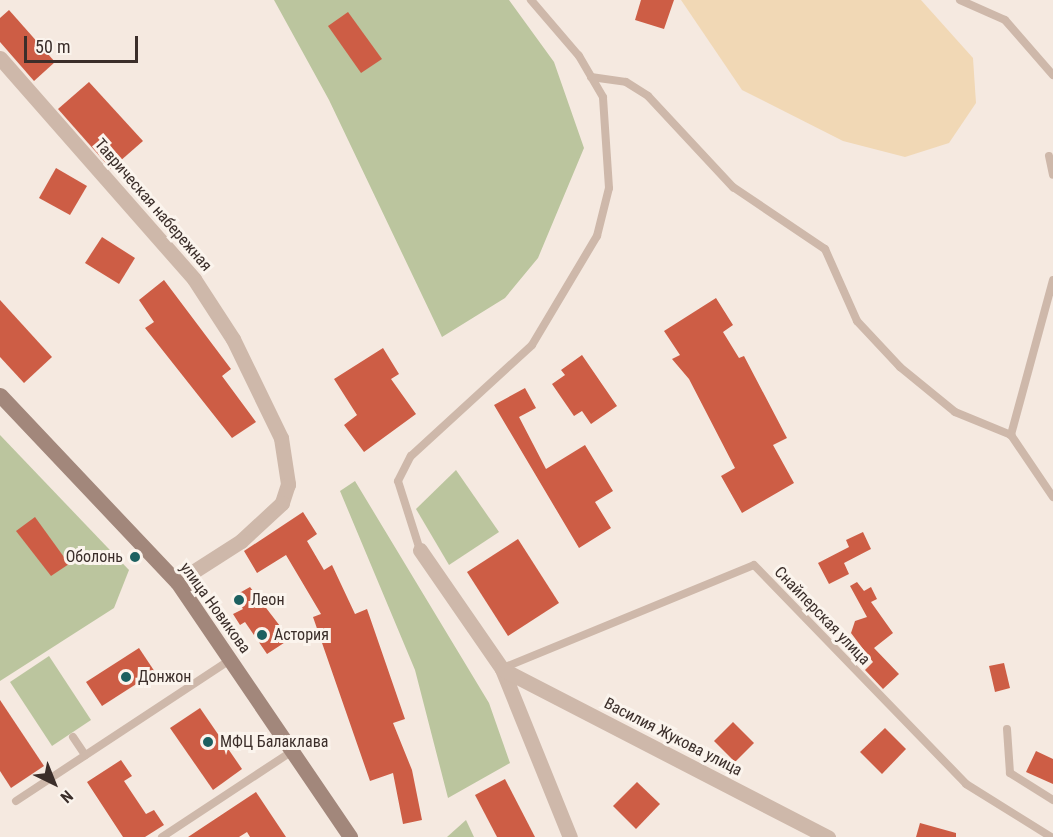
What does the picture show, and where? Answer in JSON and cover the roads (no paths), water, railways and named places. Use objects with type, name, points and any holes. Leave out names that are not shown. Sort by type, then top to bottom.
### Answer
[{"type":"main road","name":"улица Новикова","points":[[0,395],[177,582],[350,837]]},
{"type":"street","name":"Таврическая набережная","points":[[0,58],[194,279],[233,339],[281,438],[288,484],[282,503],[241,541],[177,582]]},
{"type":"street","points":[[420,550],[501,669],[570,837]]},
{"type":"street","name":"Василия Жукова улица","points":[[501,669],[828,837]]},
{"type":"lane","points":[[420,550],[398,481],[411,456],[532,345],[597,236],[609,188],[603,97],[591,77],[531,0]]},
{"type":"lane","points":[[960,0],[1005,20],[1053,75]]},
{"type":"lane","points":[[591,77],[626,82],[648,96],[733,187],[825,249],[857,321],[900,368],[955,412],[1011,435],[1053,497]]},
{"type":"lane","points":[[1049,156],[1053,175]]},
{"type":"lane","points":[[1011,435],[1053,280]]},
{"type":"lane","name":"Снайперская улица","points":[[501,669],[754,565],[966,784],[1051,837]]},
{"type":"lane","points":[[16,801],[230,660]]},
{"type":"lane","points":[[1007,729],[1010,773],[1053,800]]},
{"type":"lane","points":[[73,737],[85,755]]},
{"type":"lane","points":[[162,837],[291,752]]},
{"type":"place","name":"Оболонь","points":[[135,557]]},
{"type":"place","name":"Леон","points":[[239,600]]},
{"type":"place","name":"Астория","points":[[262,635]]},
{"type":"place","name":"Донжон","points":[[126,677]]},
{"type":"place","name":"МФЦ Балаклава","points":[[208,742]]}]
